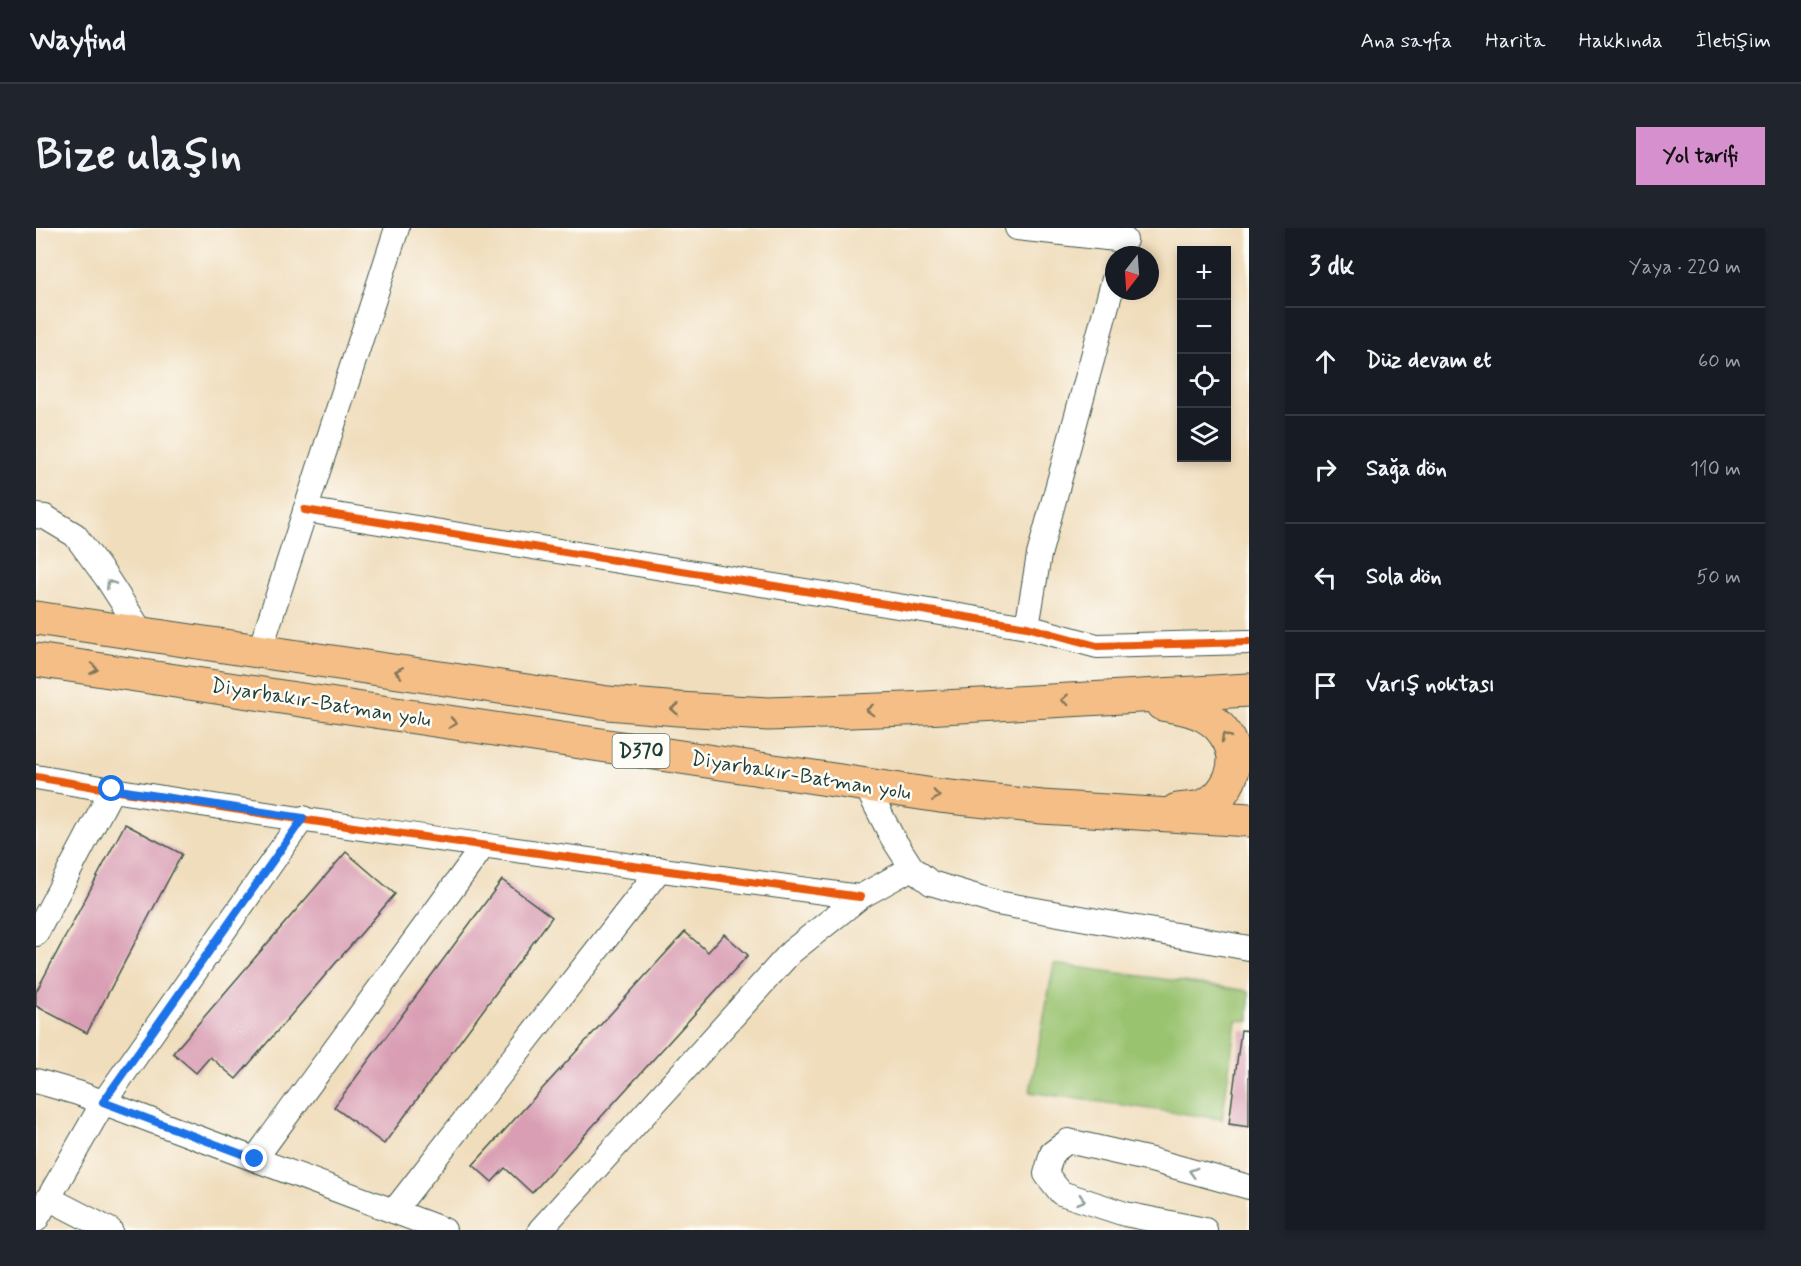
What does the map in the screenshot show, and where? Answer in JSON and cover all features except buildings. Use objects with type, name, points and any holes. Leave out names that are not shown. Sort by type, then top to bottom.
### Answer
[{"type":"highway","name":"Diyarbakır-Batman yolu","points":[[36,618],[608,704],[678,709],[781,713],[906,709],[1249,690]]},
{"type":"highway","name":"Diyarbakır-Batman yolu","points":[[36,660],[940,796],[1145,814],[1249,820]]},
{"type":"highway","points":[[1112,697],[1195,711],[1210,719],[1226,734],[1234,757],[1230,780],[1219,796],[1203,806],[1145,814]]},
{"type":"street","points":[[260,650],[397,228]]},
{"type":"street","points":[[1017,228],[1124,241]]},
{"type":"street","points":[[1027,627],[1039,555],[1108,300]]},
{"type":"street","points":[[305,510],[1027,627],[1097,646],[1249,642]]},
{"type":"street","points":[[36,516],[45,517],[75,535],[106,577],[142,633]]},
{"type":"street","points":[[36,777],[484,845],[860,897]]},
{"type":"street","points":[[866,786],[892,837],[912,868],[931,883],[997,903],[1249,948]]},
{"type":"street","points":[[36,934],[112,789]]},
{"type":"street","points":[[36,1220],[103,1102],[303,818]]},
{"type":"street","points":[[255,1159],[484,845]]},
{"type":"street","points":[[549,1228],[791,952],[860,897],[912,868]]},
{"type":"street","points":[[394,1211],[660,869]]},
{"type":"street","points":[[36,1081],[103,1102],[444,1230]]},
{"type":"street","points":[[1205,1230],[1125,1214],[1061,1193],[1046,1174],[1052,1154],[1068,1141],[1151,1160],[1249,1187]]},
{"type":"street","points":[[48,1198],[110,1230]]},
{"type":"green space","points":[[1054,964],[1249,991],[1249,1021],[1236,1020],[1222,1119],[1030,1092]]},
{"type":"cycle path","points":[[305,510],[1027,627],[1097,646],[1249,642]]},
{"type":"cycle path","points":[[36,777],[344,826],[860,897]]},
{"type":"route","points":[[112,789],[303,818],[103,1102],[255,1159]]}]
